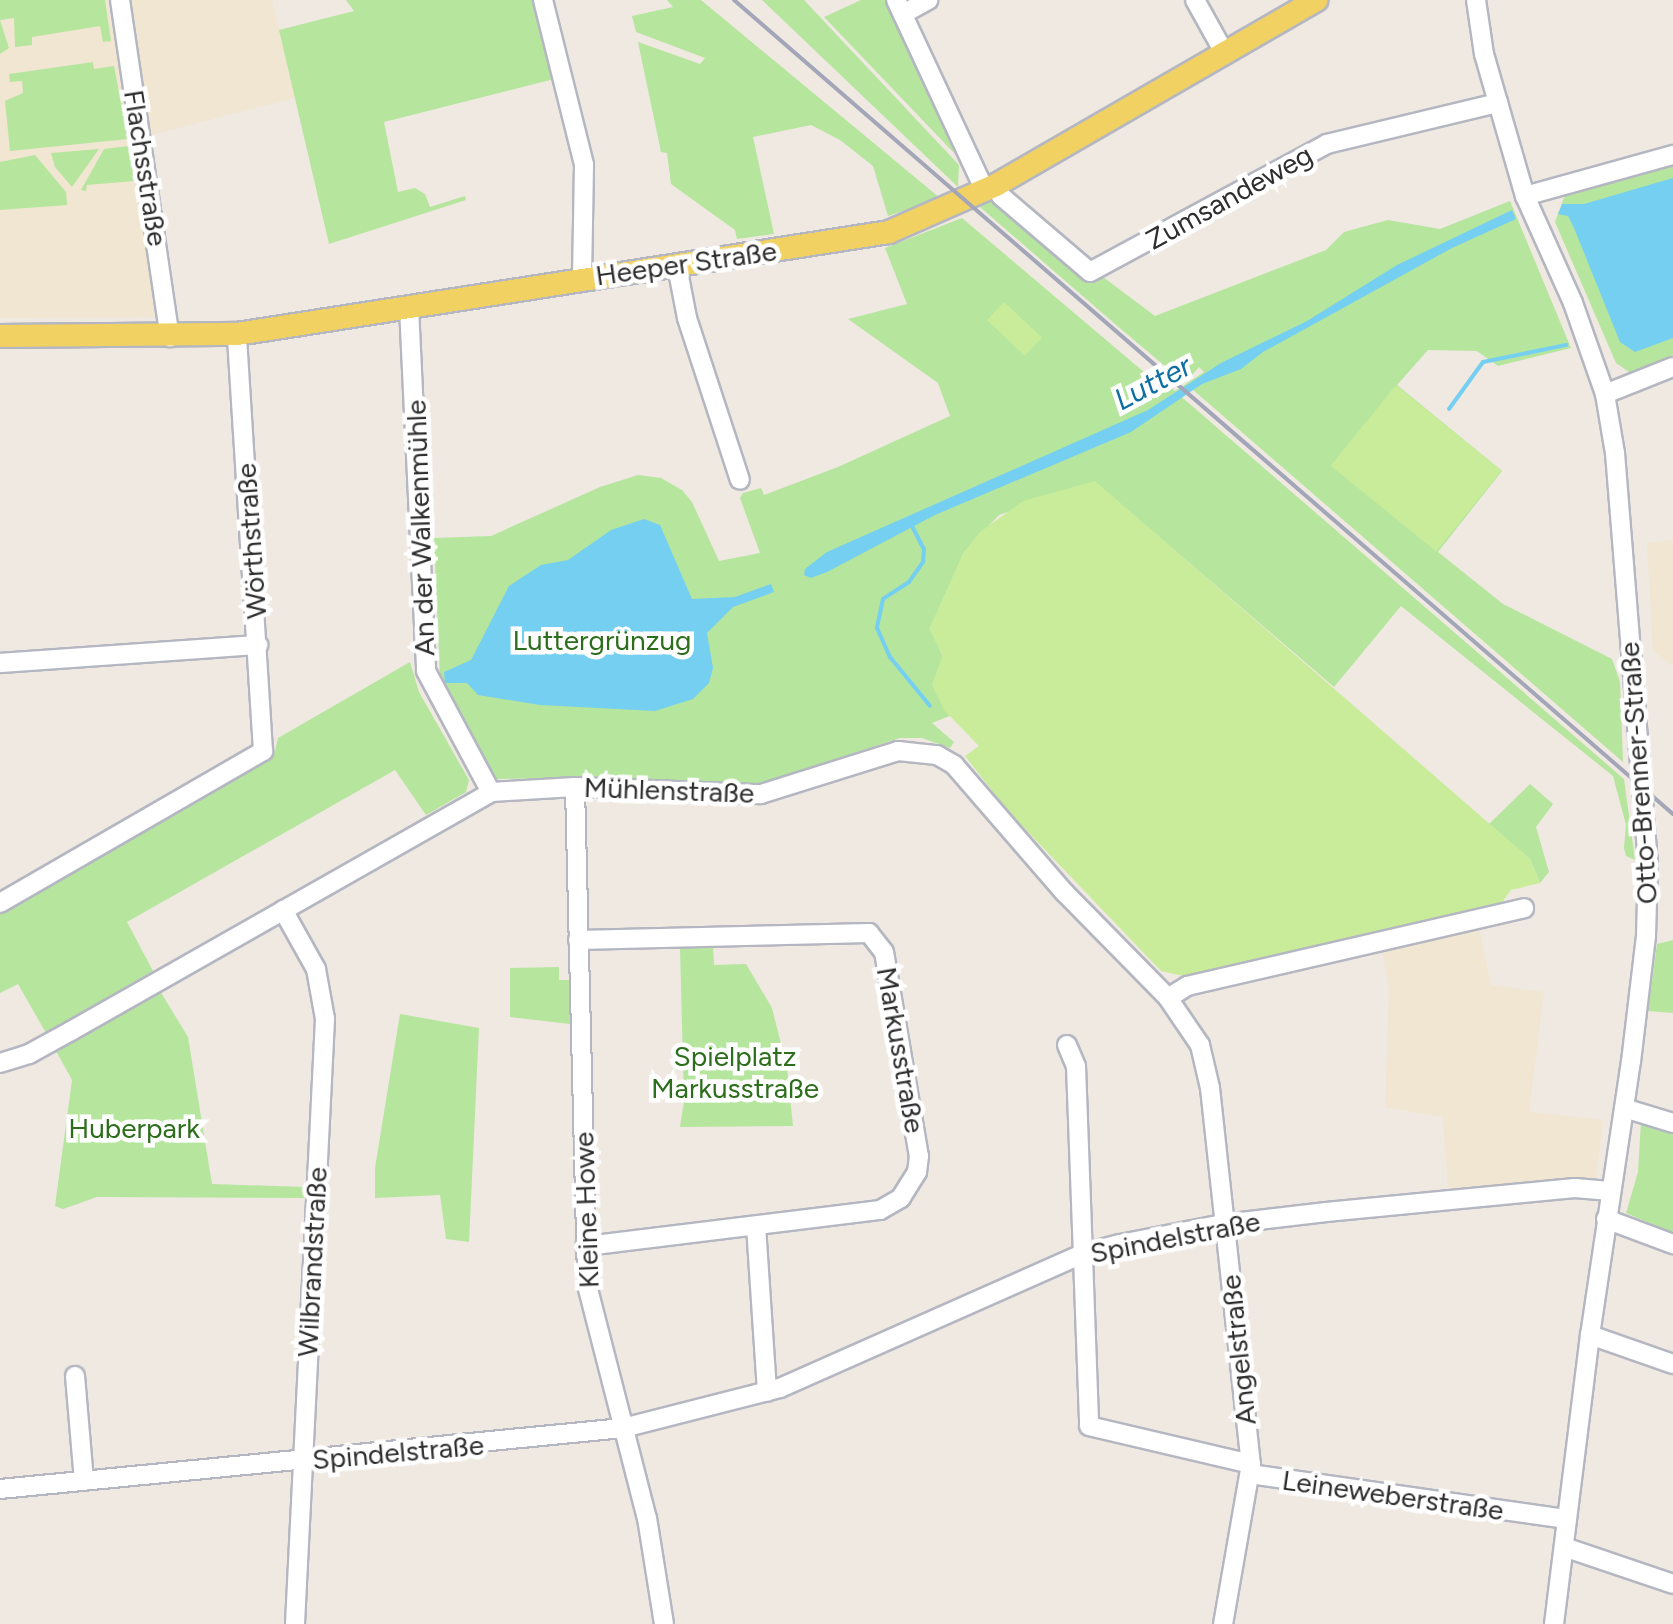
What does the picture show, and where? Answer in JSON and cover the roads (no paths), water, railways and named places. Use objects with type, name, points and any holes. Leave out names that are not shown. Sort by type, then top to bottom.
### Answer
[{"type":"main road","name":"Heeper Straße","points":[[0,336],[237,334],[887,232],[990,188],[1316,0]]},
{"type":"street","name":"Flachsstraße","points":[[120,0],[170,337]]},
{"type":"street","points":[[543,0],[584,164],[582,279]]},
{"type":"street","points":[[928,0],[900,7],[990,188]]},
{"type":"street","points":[[1195,0],[1225,54]]},
{"type":"street","name":"Otto-Brenner-Straße","points":[[1476,0],[1498,103],[1525,196],[1573,304],[1605,394],[1618,480],[1648,864],[1646,936],[1554,1624]]},
{"type":"street","name":"Zumsandeweg","points":[[990,188],[1090,272],[1327,144],[1498,103]]},
{"type":"street","points":[[1525,196],[1673,155]]},
{"type":"street","points":[[677,266],[687,318],[740,480]]},
{"type":"street","name":"An der Walkenmühle","points":[[409,307],[426,671],[491,792]]},
{"type":"street","name":"Wörthstraße","points":[[0,903],[261,754],[264,748],[237,334]]},
{"type":"street","points":[[1605,394],[1673,367]]},
{"type":"street","points":[[0,663],[258,646]]},
{"type":"street","name":"Mühlenstraße","points":[[0,1063],[28,1054],[491,792],[575,788],[762,794],[898,751],[937,755],[954,765],[1064,892],[1168,998]]},
{"type":"street","name":"Kleine Howe","points":[[575,788],[588,1298],[647,1518],[664,1624]]},
{"type":"street","points":[[1168,998],[1187,986],[1524,908]]},
{"type":"street","name":"Wilbrandstraße","points":[[283,910],[316,969],[324,1019],[295,1624]]},
{"type":"street","name":"Markusstraße","points":[[578,940],[858,931],[878,940],[884,952],[914,1121],[917,1172],[902,1198],[887,1208],[585,1246]]},
{"type":"street","name":"Angelstraße","points":[[1168,998],[1200,1045],[1206,1063],[1251,1469]]},
{"type":"street","points":[[1067,1045],[1076,1066],[1089,1426],[1251,1469]]},
{"type":"street","points":[[1624,1108],[1673,1123]]},
{"type":"street","name":"Spindelstraße","points":[[0,1489],[623,1428],[767,1392],[1082,1254],[1224,1224],[1562,1190],[1610,1191]]},
{"type":"street","points":[[1606,1219],[1673,1244]]},
{"type":"street","points":[[756,1226],[767,1392]]},
{"type":"street","points":[[1590,1334],[1673,1364]]},
{"type":"street","points":[[75,1376],[84,1481]]},
{"type":"street","name":"Leineweberstraße","points":[[1223,1624],[1251,1469],[1567,1520]]},
{"type":"street","points":[[1564,1546],[1673,1584]]},
{"type":"water","points":[[1673,178],[1673,338],[1635,352],[1620,342],[1574,228],[1568,216],[1558,214],[1562,204],[1584,204]]},
{"type":"water","points":[[1512,210],[1516,219],[1452,248],[1263,352],[1241,369],[1202,384],[1131,432],[935,515],[827,572],[811,578],[804,575],[805,569],[827,552],[1148,410],[1221,363],[1307,321],[1397,265]]},
{"type":"water","points":[[644,519],[660,525],[692,599],[735,597],[771,584],[774,592],[733,607],[707,633],[713,668],[709,683],[693,699],[655,711],[540,705],[478,695],[467,683],[445,683],[444,672],[471,660],[509,586],[541,565],[568,560],[611,530]]},
{"type":"waterway","points":[[1449,409],[1483,362],[1566,345]]},
{"type":"waterway","points":[[910,522],[924,549],[923,562],[909,582],[883,599],[877,628],[890,657],[930,706]]},
{"type":"railway","points":[[734,0],[1673,814]]},
{"type":"water label","name":"Lutter","points":[[1153,383]]},
{"type":"park label","name":"Luttergrünzug","points":[[602,640]]},
{"type":"park label","name":"Spielplatz Markusstraße","points":[[735,1072]]},
{"type":"park label","name":"Huberpark","points":[[134,1128]]}]
